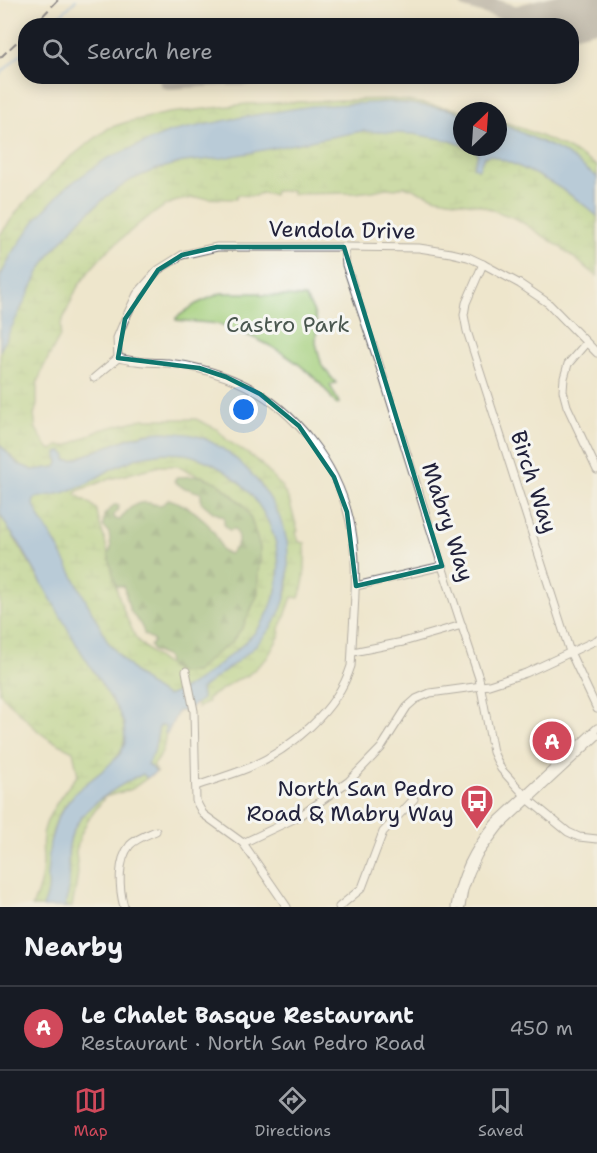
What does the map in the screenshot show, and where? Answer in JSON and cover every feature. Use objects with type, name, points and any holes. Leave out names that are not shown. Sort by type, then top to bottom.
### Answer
[{"type":"street","name":"Vendola Drive","points":[[118,358],[117,338],[125,319],[137,294],[158,270],[182,255],[217,247],[419,248],[468,257],[520,284],[548,303],[597,353]]},
{"type":"street","name":"Mabry Way","points":[[344,247],[346,264],[481,686],[493,752],[501,769],[526,797],[568,832],[579,837],[597,840]]},
{"type":"street","name":"Birch Way","points":[[483,264],[466,303],[464,315],[467,331],[570,652],[597,709]]},
{"type":"street","points":[[586,343],[568,364],[563,391],[567,406],[597,470]]},
{"type":"street","points":[[94,378],[118,358],[135,362],[166,363],[199,368],[226,377],[260,394],[281,409],[316,447],[334,477],[347,512],[353,538],[356,586],[353,652],[347,679],[330,707],[308,729],[276,753],[249,767],[196,786]]},
{"type":"street","points":[[356,586],[442,566]]},
{"type":"street","points":[[353,652],[403,642],[462,625]]},
{"type":"street","points":[[243,843],[300,816],[349,781],[381,748],[407,707],[416,699],[430,693],[489,685],[526,673],[597,640]]},
{"type":"street","points":[[186,671],[194,711],[196,801],[203,814],[243,843],[287,907]]},
{"type":"street","points":[[461,907],[464,890],[478,855],[499,827],[526,797],[597,728]]},
{"type":"street","points":[[455,907],[464,870],[473,852],[495,822],[597,736]]},
{"type":"street","points":[[339,907],[363,888],[383,832],[414,799]]},
{"type":"street","points":[[124,907],[121,897],[123,859],[129,846],[140,837],[156,831]]},
{"type":"highlighted area","points":[[217,247],[344,247],[442,566],[356,586],[347,512],[334,477],[299,426],[260,394],[226,377],[199,368],[118,358],[125,319],[158,270],[182,255]]},
{"type":"green space","points":[[391,99],[453,109],[453,111],[392,102],[66,187],[30,230],[0,277],[0,235],[18,210],[61,165],[109,128],[169,113],[247,104]]},
{"type":"green space","points":[[507,123],[585,158],[597,166],[597,177],[563,152],[507,126]]},
{"type":"green space","points":[[362,131],[413,133],[450,141],[453,142],[453,156],[477,156],[478,169],[487,156],[519,166],[560,188],[597,216],[597,276],[559,246],[517,219],[479,205],[437,198],[404,186],[396,189],[386,188],[355,193],[292,194],[292,191],[275,191],[274,195],[261,193],[255,196],[237,195],[236,199],[193,198],[177,201],[166,205],[140,223],[106,252],[77,288],[61,324],[60,336],[37,385],[37,405],[34,415],[36,429],[47,447],[52,450],[58,446],[67,446],[100,430],[143,419],[196,419],[217,429],[227,440],[260,463],[281,486],[289,500],[299,542],[305,543],[305,571],[299,598],[292,597],[279,629],[280,635],[267,658],[247,676],[236,680],[207,699],[208,702],[198,708],[196,703],[202,699],[201,689],[218,675],[281,609],[288,589],[287,542],[271,500],[259,482],[222,449],[202,437],[190,435],[147,433],[128,438],[73,460],[59,461],[56,467],[33,470],[19,464],[0,445],[0,351],[39,272],[51,253],[81,219],[107,196],[131,180],[154,170],[183,162],[223,157]]},
{"type":"green space","name":"Castro Park","points":[[221,293],[260,293],[260,295],[305,297],[313,310],[317,323],[316,343],[322,366],[336,383],[330,385],[339,403],[336,404],[306,370],[268,345],[221,325],[176,320],[196,304]]},
{"type":"green space","points":[[162,453],[190,455],[232,476],[249,492],[263,511],[278,554],[278,578],[273,601],[260,627],[239,648],[204,676],[182,690],[167,696],[143,680],[108,642],[33,503],[35,498],[88,483],[111,469],[139,457]],"holes":[[[159,466],[182,467],[217,482],[243,504],[251,518],[260,547],[258,594],[243,627],[231,643],[196,672],[178,673],[150,653],[136,638],[118,594],[97,510],[76,495],[77,491],[103,481]]]},
{"type":"green space","points":[[200,476],[217,482],[246,508],[251,518],[260,547],[258,594],[243,627],[231,643],[196,672],[178,673],[168,664],[167,657],[153,651],[150,646],[154,641],[144,634],[131,612],[123,586],[117,586],[112,575],[108,554],[111,548],[109,533],[103,526],[104,515],[114,505],[119,505],[113,516],[120,520],[129,509],[137,504],[145,502],[160,505],[169,499],[187,507],[202,518],[214,533],[222,551],[229,554],[238,543],[235,529],[229,530],[224,524],[224,517],[213,512],[201,502],[201,493],[182,487],[174,481],[177,477]]},
{"type":"green space","points":[[0,514],[118,710],[124,732],[121,752],[72,796],[56,820],[49,853],[48,892],[43,907],[32,907],[42,874],[44,830],[58,801],[78,775],[73,751],[39,732],[0,693]]},
{"type":"green space","points":[[164,725],[166,731],[163,747],[153,766],[156,772],[147,765],[154,751],[159,726]]},
{"type":"green space","points":[[143,773],[147,778],[132,789],[105,797],[88,820],[76,851],[78,872],[72,907],[64,907],[69,888],[69,846],[78,823],[94,804],[135,777]]},
{"type":"water","points":[[392,102],[447,109],[453,111],[453,142],[413,134],[362,131],[222,158],[183,162],[154,170],[131,180],[107,196],[81,219],[51,253],[39,272],[0,351],[0,277],[12,254],[37,218],[66,187],[106,159],[170,132],[312,106]]},
{"type":"water","points":[[507,126],[563,152],[597,177],[597,216],[560,188],[493,156],[507,156]]},
{"type":"water","points":[[477,156],[485,156],[479,169],[473,167]]},
{"type":"water","points":[[151,433],[178,433],[203,438],[232,456],[257,481],[276,510],[283,526],[288,555],[286,594],[274,622],[257,644],[201,689],[202,699],[185,711],[178,711],[167,734],[165,733],[166,726],[159,726],[154,752],[147,764],[156,772],[147,778],[143,774],[135,777],[104,796],[85,812],[72,833],[69,845],[68,894],[65,906],[68,907],[43,907],[49,889],[47,877],[50,843],[57,819],[77,791],[120,754],[125,743],[124,724],[118,710],[77,645],[20,544],[0,514],[0,445],[18,464],[33,470],[56,467],[59,461],[57,453],[62,451],[66,455],[66,460],[73,460],[128,439]],"holes":[[[162,453],[190,455],[232,476],[249,492],[263,511],[278,554],[278,578],[273,601],[260,627],[239,648],[204,676],[182,690],[167,696],[143,680],[108,642],[33,503],[35,498],[63,493],[139,457]]]},
{"type":"waterway","points":[[57,18],[76,0]]},
{"type":"waterway","points":[[0,74],[18,57]]},
{"type":"taxiway","points":[[468,0],[527,18]]},
{"type":"runway","points":[[557,18],[597,8]]},
{"type":"railway","points":[[41,18],[58,0]]},
{"type":"railway","points":[[0,58],[18,41]]},
{"type":"place","name":"Le Chalet Basque Restaurant","points":[[552,741]]},
{"type":"place","name":"North San Pedro Road & Mabry Way","points":[[477,830]]}]
